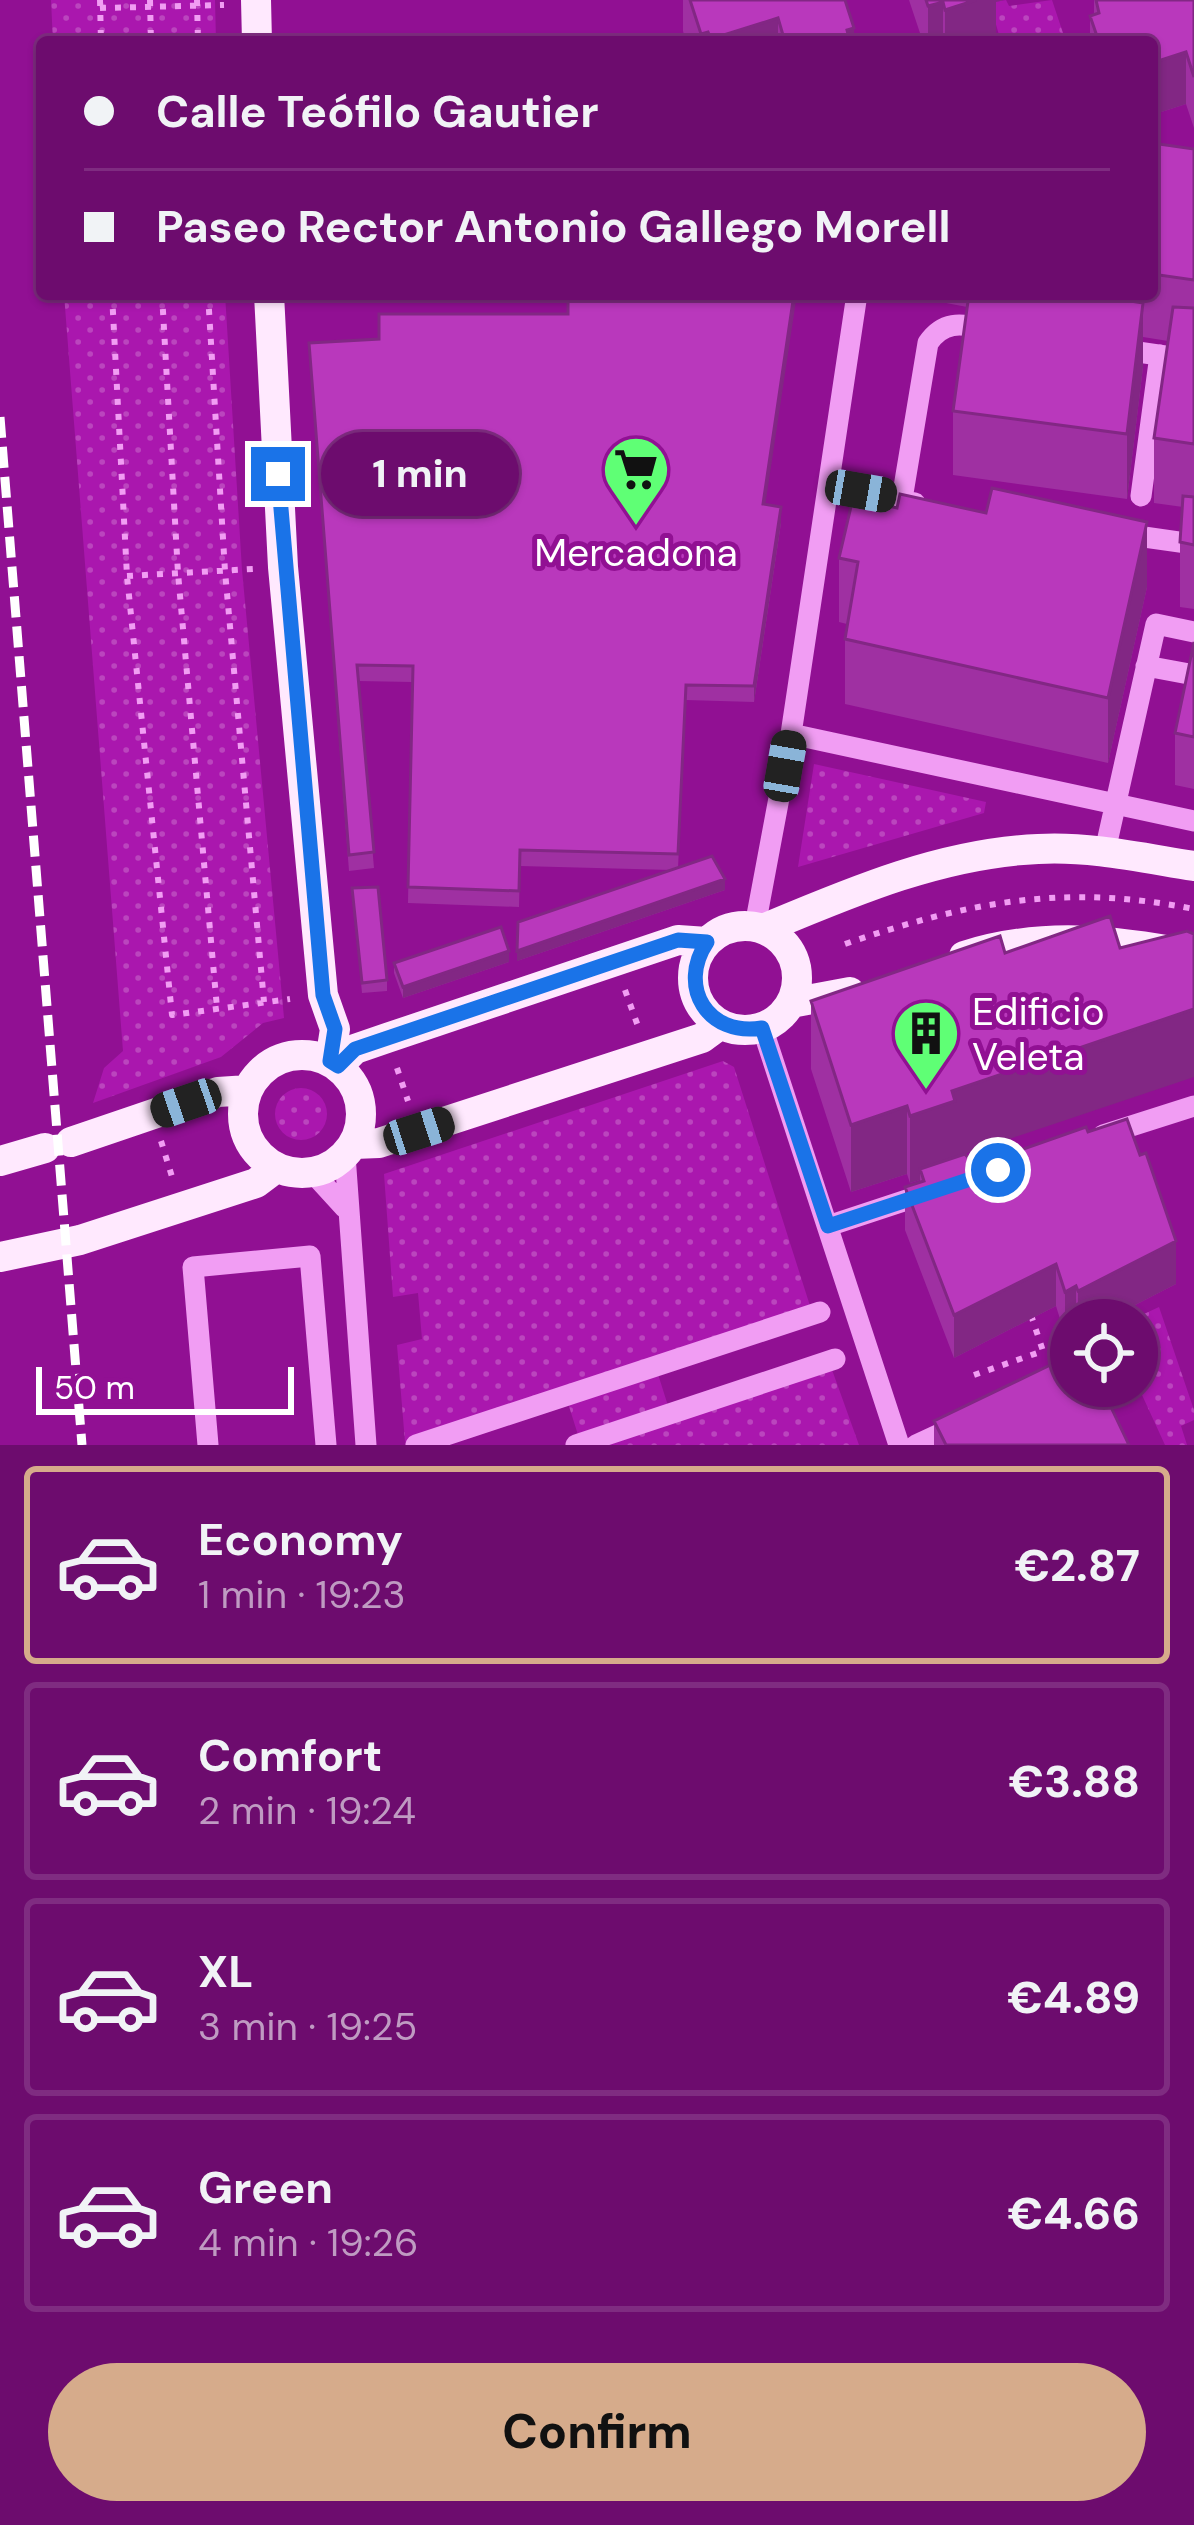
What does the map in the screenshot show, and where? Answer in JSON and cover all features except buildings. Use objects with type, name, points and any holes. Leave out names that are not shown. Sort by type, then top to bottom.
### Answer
[{"type":"main road","points":[[256,0],[257,36]]},
{"type":"main road","points":[[269,300],[283,567],[325,1008],[335,1029],[334,1064]]},
{"type":"main road","points":[[880,983],[791,1004],[762,1028],[721,1024],[699,1002],[694,986],[698,956],[707,942],[737,926],[759,927],[928,866],[1036,849],[1105,851],[1194,866]]},
{"type":"main road","points":[[759,927],[779,938],[797,968],[791,1004]]},
{"type":"main road","points":[[938,964],[1046,938],[1116,940],[1194,955]]},
{"type":"main road","points":[[334,1064],[355,1049],[678,940],[707,942]]},
{"type":"main road","points":[[298,1054],[325,1008]]},
{"type":"main road","points":[[350,1150],[362,1111],[358,1094],[334,1064],[298,1054],[274,1061],[248,1090],[244,1126],[250,1143],[276,1168],[313,1173],[350,1150],[702,1038],[721,1024]]},
{"type":"main road","points":[[0,1161],[218,1093],[248,1090]]},
{"type":"main road","points":[[0,1257],[80,1240],[256,1184],[276,1168]]},
{"type":"street","points":[[759,927],[856,300]]},
{"type":"street","points":[[902,499],[928,343],[938,329],[955,323],[1026,334]]},
{"type":"street","points":[[1098,335],[1160,355],[1194,360]]},
{"type":"street","points":[[1141,496],[1160,355]]},
{"type":"street","points":[[829,486],[940,511]]},
{"type":"street","points":[[1102,532],[1194,544]]},
{"type":"street","points":[[1105,851],[1156,624],[1194,632]]},
{"type":"street","points":[[1146,666],[1194,675]]},
{"type":"street","points":[[791,734],[1194,821]]},
{"type":"street","points":[[762,1028],[899,1445]]},
{"type":"street","points":[[1077,1144],[1194,1106]]},
{"type":"street","points":[[350,1150],[345,1208],[365,1445]]},
{"type":"street","points":[[313,1173],[345,1208]]},
{"type":"street","points":[[828,1226],[953,1185]]},
{"type":"street","points":[[208,1445],[194,1267],[310,1256],[326,1445]]},
{"type":"street","points":[[416,1445],[820,1312]]},
{"type":"street","points":[[576,1445],[835,1359]]},
{"type":"street","points":[[916,1445],[971,1419]]},
{"type":"path","points":[[150,3],[151,36]]},
{"type":"path","points":[[196,3],[198,36]]},
{"type":"path","points":[[101,36],[100,4],[224,5]]},
{"type":"path","points":[[112,300],[127,576],[172,1015],[290,999]]},
{"type":"path","points":[[162,300],[178,573],[217,1010]]},
{"type":"path","points":[[208,300],[225,571],[264,1004]]},
{"type":"path","points":[[127,576],[253,569]]},
{"type":"path","points":[[840,928],[850,960]]},
{"type":"path","points":[[620,975],[642,1040]]},
{"type":"path","points":[[394,1059],[413,1114]]},
{"type":"path","points":[[160,1137],[177,1190]]},
{"type":"path","points":[[974,1375],[1043,1351],[1023,1292]]},
{"type":"shaded area","points":[[51,0],[215,0],[216,36],[53,36]]},
{"type":"shaded area","points":[[1006,0],[1009,6],[1052,0],[1064,36],[999,36],[990,3]]},
{"type":"shaded area","points":[[64,300],[225,300],[242,570],[284,1018],[263,1023],[221,1057],[93,1103],[104,1068],[123,1051]]},
{"type":"shaded area","points":[[814,764],[986,802],[984,813],[798,867]]},
{"type":"shaded area","points":[[723,1061],[734,1067],[811,1309],[405,1442],[397,1345],[422,1339],[418,1293],[393,1297],[384,1174]]},
{"type":"shaded area","points":[[301,1088],[319,1096],[327,1114],[319,1132],[301,1140],[283,1132],[275,1114],[283,1096]]},
{"type":"shaded area","points":[[1158,1307],[1194,1410],[1194,1420],[1181,1426],[1187,1445],[1165,1445],[1148,1407],[1158,1407]]},
{"type":"shaded area","points":[[831,1367],[859,1445],[596,1445]]},
{"type":"shaded area","points":[[657,1371],[669,1409],[579,1438],[567,1400]]},
{"type":"railway","points":[[0,417],[82,1445]]},
{"type":"place","name":"Mercadona","points":[[636,528]]},
{"type":"place","name":"Edificio Veleta","points":[[926,1092]]},
{"type":"route","points":[[278,474],[323,995],[335,1029],[330,1061],[338,1066],[355,1049],[678,940],[707,942],[694,970],[699,1002],[721,1024],[734,1029],[762,1028],[828,1226],[998,1170]]}]
